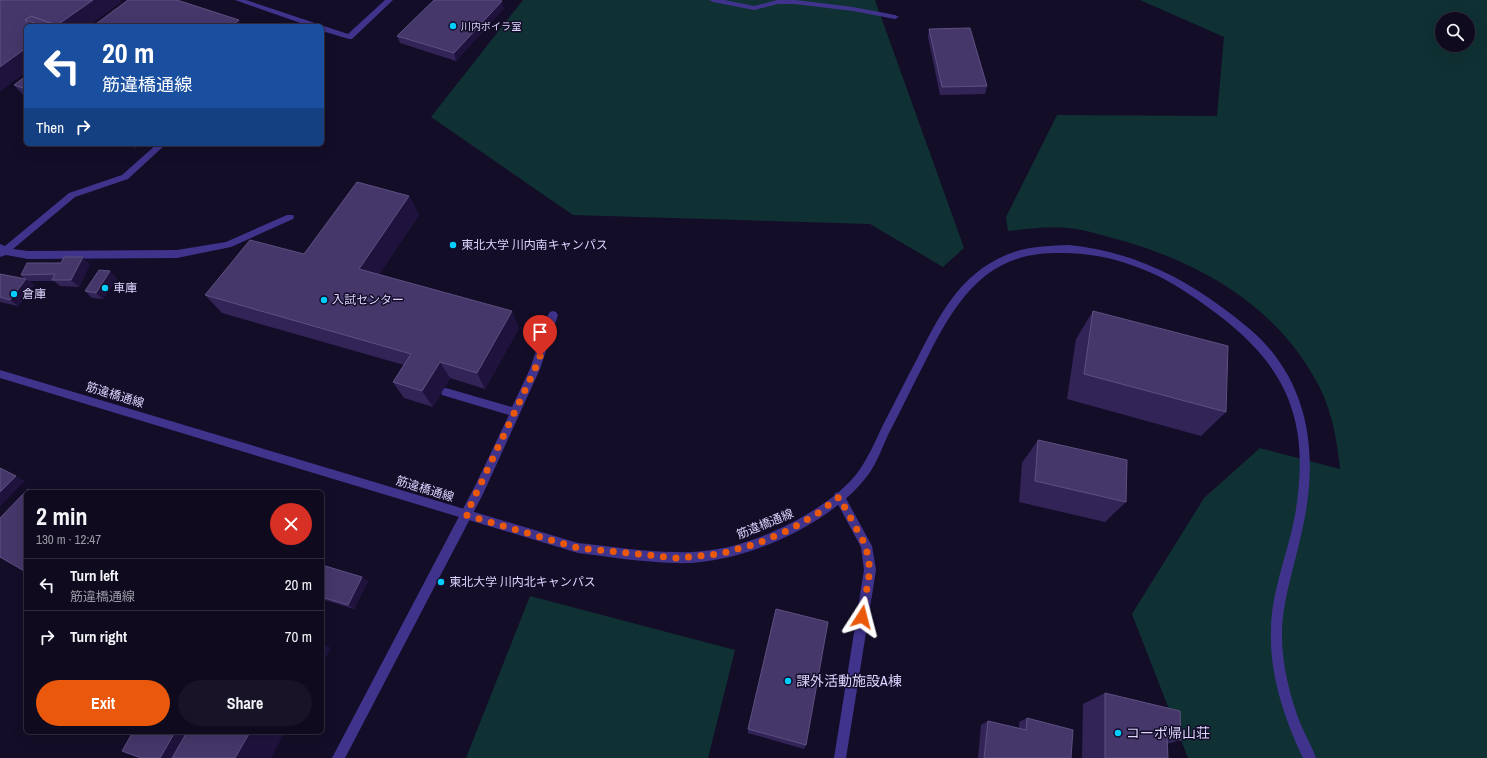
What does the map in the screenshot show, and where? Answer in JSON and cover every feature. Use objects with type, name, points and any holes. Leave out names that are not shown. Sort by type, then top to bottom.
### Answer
[{"type":"street","points":[[239,0],[300,24]]},
{"type":"street","points":[[324,29],[349,37],[389,0]]},
{"type":"street","points":[[713,0],[754,8],[778,2],[794,2],[853,9],[895,17]]},
{"type":"street","points":[[1,251],[72,195],[125,176],[160,146]]},
{"type":"street","points":[[1,251],[28,255],[177,254],[228,245],[290,217]]},
{"type":"street","name":"筋違橋通線","points":[[0,374],[578,548],[677,558],[719,554],[756,544],[789,530],[817,514],[839,497],[861,476],[875,454],[942,319],[954,301],[983,271],[1000,260],[1024,252],[1048,249],[1069,249],[1098,252],[1133,261],[1170,276],[1209,302],[1244,330],[1270,356],[1288,387],[1302,426],[1306,466],[1298,529],[1278,610],[1277,657],[1289,708],[1310,758]]},
{"type":"street","points":[[338,758],[466,515],[535,369],[553,315]]},
{"type":"street","points":[[446,392],[515,412]]},
{"type":"street","points":[[839,497],[866,546],[870,570],[840,758]]},
{"type":"green space","points":[[523,0],[875,0],[964,248],[943,267],[870,224],[573,215],[431,117]]},
{"type":"green space","points":[[1140,0],[1487,0],[1487,758],[1188,758],[1132,614],[1204,498],[1260,448],[1340,469],[1336,439],[1329,409],[1321,390],[1305,362],[1285,337],[1264,315],[1240,295],[1214,279],[1186,264],[1157,252],[1090,232],[1053,227],[1008,231],[1006,217],[1057,115],[1217,116],[1224,37]]},
{"type":"green space","points":[[530,596],[735,650],[708,758],[466,758]]},
{"type":"building","points":[[0,0],[93,0],[58,24],[54,24],[31,16],[25,20],[28,24],[24,24],[24,49],[0,67]]},
{"type":"building","points":[[128,0],[177,0],[239,20],[234,24],[96,24]]},
{"type":"building","name":"川内ボイラ室","points":[[434,0],[502,1],[454,53],[397,36]]},
{"type":"building","points":[[31,16],[53,24],[37,24],[25,20]]},
{"type":"building","points":[[970,28],[987,86],[942,87],[929,29]]},
{"type":"building","points":[[24,78],[24,88],[14,85]]},
{"type":"building","name":"入試センター","points":[[357,182],[409,196],[359,269],[512,311],[477,373],[440,362],[422,391],[393,382],[411,354],[205,295],[250,240],[304,254]]},
{"type":"building","points":[[64,257],[83,257],[71,280],[52,280],[55,274],[21,275],[27,263],[61,263]]},
{"type":"building","points":[[99,270],[110,271],[96,293],[85,291]]},
{"type":"building","points":[[0,274],[26,279],[10,300],[0,297]]},
{"type":"building","points":[[1093,311],[1228,346],[1226,412],[1084,374]]},
{"type":"building","points":[[1038,440],[1127,460],[1126,502],[1035,481]]},
{"type":"building","points":[[0,468],[16,476],[0,492]]},
{"type":"building","points":[[24,493],[24,571],[0,557],[0,518]]},
{"type":"building","points":[[324,566],[362,577],[348,605],[324,598]]},
{"type":"building","name":"課外活動施設A棟","points":[[776,609],[828,622],[806,745],[748,729]]},
{"type":"building","points":[[1105,693],[1180,711],[1181,740],[1167,736],[1168,758],[1105,758]]},
{"type":"building","points":[[1027,718],[1073,730],[1071,758],[984,758],[988,721],[1026,730]]},
{"type":"building","points":[[132,734],[174,734],[160,758],[141,758],[122,751]]},
{"type":"building","points":[[186,734],[249,734],[235,758],[172,758]]},
{"type":"place","name":"川内ボイラ室","points":[[453,26]]},
{"type":"place","name":"東北大学 川内南キャンパス","points":[[453,245]]},
{"type":"place","name":"車庫","points":[[105,288]]},
{"type":"place","name":"倉庫","points":[[14,294]]},
{"type":"place","name":"入試センター","points":[[324,300]]},
{"type":"place","name":"東北大学 川内北キャンパス","points":[[441,582]]},
{"type":"place","name":"課外活動施設A棟","points":[[788,681]]},
{"type":"place","name":"コーポ帰山荘","points":[[1118,733]]},
{"type":"route","points":[[540,356],[479,490],[466,515],[578,548],[630,555],[677,558],[719,554],[756,544],[789,530],[817,514],[839,497],[866,546],[870,570],[862,617]]}]
